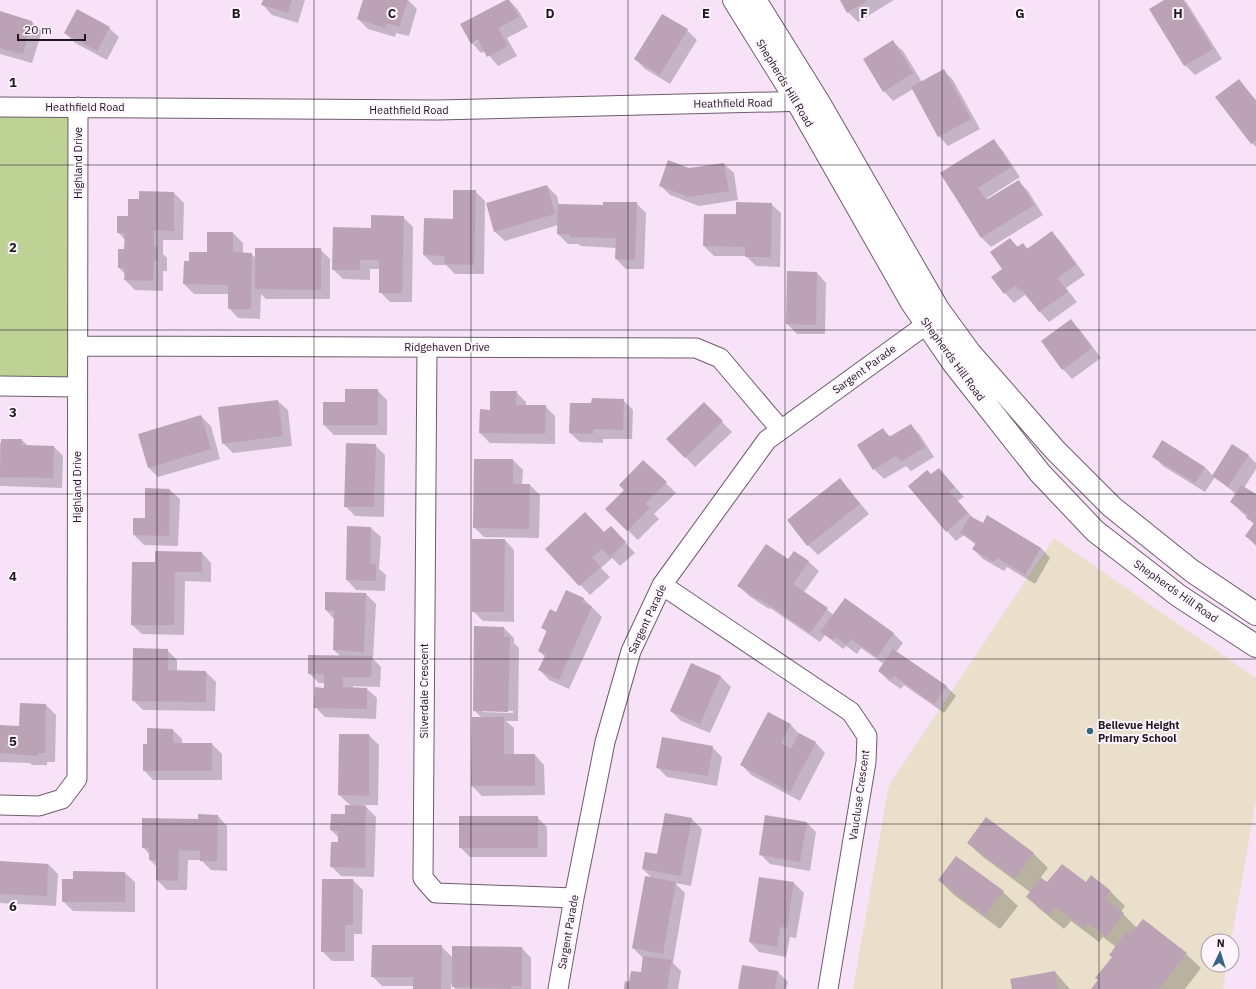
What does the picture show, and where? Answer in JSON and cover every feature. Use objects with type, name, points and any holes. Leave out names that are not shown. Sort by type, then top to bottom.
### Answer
[{"type":"main road","name":"Shepherds Hill Road","points":[[734,0],[808,101]]},
{"type":"main road","name":"Shepherds Hill Road","points":[[755,0],[908,296],[970,353],[1055,450],[1112,506],[1192,571],[1256,614]]},
{"type":"main road","name":"Shepherds Hill Road","points":[[934,320],[954,364],[1040,473],[1095,531],[1179,596],[1256,646]]},
{"type":"street","name":"Heathfield Road","points":[[0,107],[438,110],[808,101]]},
{"type":"street","name":"Highland Drive","points":[[0,805],[39,806],[62,799],[76,779],[78,107]]},
{"type":"street","name":"Sargent Parade","points":[[558,989],[574,898],[605,742],[631,651],[662,585],[767,440],[934,320]]},
{"type":"street","name":"Ridgehaven Drive","points":[[78,346],[696,348],[720,358],[781,430]]},
{"type":"street","name":"Silverdale Crescent","points":[[427,347],[423,878],[436,893],[574,898]]},
{"type":"street","points":[[0,386],[77,387]]},
{"type":"street","name":"Vaucluse Crescent","points":[[662,585],[851,712],[867,736],[866,762],[828,989]]},
{"type":"shaded area","name":"Bellevue Height Primary School","points":[[1054,538],[1256,678],[1256,801],[1232,933],[1200,933],[1200,973],[1226,973],[1223,989],[853,989],[889,785]]},
{"type":"green space","points":[[0,107],[78,107],[77,387],[0,386]]},
{"type":"building","points":[[263,0],[292,0],[288,13],[261,5]]},
{"type":"building","points":[[363,0],[408,0],[399,27],[387,23],[385,28],[357,19]]},
{"type":"building","points":[[506,0],[509,0],[519,17],[498,28],[508,46],[487,57],[478,40],[471,44],[460,24]]},
{"type":"building","points":[[840,0],[868,0],[847,13]]},
{"type":"building","points":[[1164,0],[1183,0],[1213,49],[1184,66],[1149,9]]},
{"type":"building","points":[[77,9],[110,27],[97,51],[64,33]]},
{"type":"building","points":[[0,11],[32,21],[23,54],[0,48]]},
{"type":"building","points":[[662,14],[688,29],[660,75],[634,59]]},
{"type":"building","points":[[893,40],[913,73],[883,92],[863,59]]},
{"type":"building","points":[[944,69],[971,119],[938,137],[911,87]]},
{"type":"building","points":[[1239,79],[1256,101],[1256,140],[1251,144],[1215,97]]},
{"type":"building","points":[[994,139],[1011,167],[978,188],[986,200],[1019,180],[1034,205],[981,238],[940,173]]},
{"type":"building","points":[[668,160],[689,168],[724,163],[729,191],[689,197],[659,186]]},
{"type":"building","points":[[547,185],[555,214],[494,232],[486,203]]},
{"type":"building","points":[[453,190],[476,190],[474,265],[444,264],[445,256],[423,255],[424,218],[453,219]]},
{"type":"building","points":[[139,191],[174,192],[174,231],[154,230],[154,247],[158,247],[158,261],[154,261],[153,281],[124,280],[125,268],[118,268],[118,249],[124,249],[125,233],[117,233],[117,216],[128,216],[128,199],[139,199]]},
{"type":"building","points":[[603,202],[637,202],[635,260],[615,259],[616,238],[570,237],[570,235],[557,234],[558,204],[603,205]]},
{"type":"building","points":[[736,202],[772,203],[771,257],[745,257],[745,247],[703,246],[704,214],[736,214]]},
{"type":"building","points":[[371,215],[404,216],[402,293],[379,293],[379,260],[360,260],[360,270],[332,270],[333,227],[371,228]]},
{"type":"building","points":[[1052,231],[1076,265],[1057,278],[1068,292],[1039,312],[1022,289],[1019,291],[1016,285],[1004,294],[991,277],[1002,269],[990,252],[1010,238],[1017,247],[1023,243],[1027,249]]},
{"type":"building","points":[[207,232],[233,232],[233,252],[252,253],[251,309],[228,309],[228,285],[183,284],[184,261],[189,261],[189,252],[207,252]]},
{"type":"building","points":[[255,248],[321,248],[321,290],[255,289]]},
{"type":"building","points":[[787,271],[817,272],[816,325],[786,324]]},
{"type":"building","points":[[1071,319],[1092,348],[1062,370],[1041,341]]},
{"type":"building","points":[[345,389],[378,389],[378,425],[323,425],[323,402],[345,402]]},
{"type":"building","points":[[490,391],[517,391],[516,405],[546,405],[545,434],[479,433],[480,409],[490,410]]},
{"type":"building","points":[[592,398],[624,399],[623,430],[593,429],[593,434],[569,433],[570,403],[591,403]]},
{"type":"building","points":[[278,400],[283,436],[222,444],[218,407]]},
{"type":"building","points":[[704,402],[723,421],[685,458],[666,439]]},
{"type":"building","points":[[201,415],[211,449],[148,468],[138,434]]},
{"type":"building","points":[[911,424],[925,447],[901,462],[896,456],[873,470],[857,445],[883,428],[889,437]]},
{"type":"building","points":[[1,439],[22,439],[22,445],[54,446],[53,478],[0,477]]},
{"type":"building","points":[[1162,440],[1205,467],[1195,483],[1152,457]]},
{"type":"building","points":[[346,443],[376,444],[374,507],[344,507]]},
{"type":"building","points":[[1232,444],[1249,455],[1228,487],[1212,476]]},
{"type":"building","points":[[474,459],[513,459],[513,484],[530,484],[529,529],[473,528]]},
{"type":"building","points":[[643,460],[667,482],[645,504],[650,508],[627,531],[605,509],[624,490],[619,485]]},
{"type":"building","points":[[939,468],[955,487],[949,491],[968,513],[946,532],[908,486],[927,470],[931,474]]},
{"type":"building","points":[[840,478],[860,504],[807,546],[787,520]]},
{"type":"building","points":[[1241,485],[1256,494],[1256,544],[1245,536],[1254,523],[1246,518],[1248,515],[1230,502]]},
{"type":"building","points":[[145,488],[170,489],[169,536],[133,535],[133,518],[145,518]]},
{"type":"building","points":[[585,512],[604,532],[611,526],[626,542],[610,557],[602,549],[592,557],[601,567],[579,586],[545,549]]},
{"type":"building","points":[[987,515],[1041,548],[1025,575],[997,558],[994,562],[972,549],[976,543],[960,533],[970,516],[983,523]]},
{"type":"building","points":[[347,526],[371,527],[370,564],[376,564],[376,581],[346,580]]},
{"type":"building","points":[[472,539],[505,539],[504,612],[472,612]]},
{"type":"building","points":[[766,544],[788,559],[794,551],[809,561],[793,584],[828,608],[810,633],[760,599],[759,600],[737,586]]},
{"type":"building","points":[[155,551],[202,552],[202,572],[175,572],[174,625],[131,625],[132,562],[155,562]]},
{"type":"building","points":[[566,590],[584,598],[582,602],[592,607],[559,680],[538,670],[546,654],[538,651],[547,630],[541,628],[550,609],[556,612]]},
{"type":"building","points":[[325,592],[366,593],[364,652],[333,650],[334,611],[325,610]]},
{"type":"building","points":[[845,598],[894,633],[877,657],[851,639],[847,645],[835,637],[833,640],[820,632]]},
{"type":"building","points":[[474,626],[504,627],[504,637],[510,637],[508,712],[473,711]]},
{"type":"building","points":[[133,648],[168,649],[168,670],[206,671],[206,702],[132,701]]},
{"type":"building","points":[[893,649],[947,686],[934,704],[894,676],[891,680],[878,671]]},
{"type":"building","points":[[308,655],[372,656],[371,677],[343,677],[343,687],[367,688],[367,709],[314,708],[315,687],[324,688],[324,674],[308,674]]},
{"type":"building","points":[[691,663],[721,676],[700,724],[670,711]]},
{"type":"building","points":[[20,703],[46,704],[45,753],[38,753],[38,756],[0,753],[0,725],[19,726]]},
{"type":"building","points":[[768,712],[791,724],[781,743],[791,749],[799,733],[816,742],[790,792],[740,765]]},
{"type":"building","points":[[472,717],[504,717],[504,754],[535,754],[535,786],[471,786]]},
{"type":"building","points":[[147,728],[173,729],[173,743],[212,743],[212,771],[143,771],[143,744],[147,744]]},
{"type":"building","points":[[339,734],[369,734],[369,796],[338,795]]},
{"type":"building","points":[[662,737],[713,746],[708,776],[656,768]]},
{"type":"building","points":[[345,805],[366,806],[365,868],[330,867],[331,842],[338,842],[338,831],[330,830],[331,814],[345,814]]},
{"type":"building","points":[[665,813],[692,818],[681,876],[642,869],[645,852],[657,854]]},
{"type":"building","points":[[198,814],[218,815],[217,861],[200,861],[200,851],[179,850],[178,881],[156,880],[156,860],[149,860],[149,848],[142,848],[142,818],[198,819]]},
{"type":"building","points":[[765,815],[807,822],[800,862],[759,855]]},
{"type":"building","points":[[459,816],[538,816],[538,848],[459,848]]},
{"type":"building","points":[[986,817],[1034,853],[1015,878],[967,843]]},
{"type":"building","points":[[956,856],[1004,891],[985,916],[938,880]]},
{"type":"building","points":[[0,861],[48,864],[47,896],[0,894]]},
{"type":"building","points":[[1062,864],[1086,882],[1091,875],[1111,891],[1105,899],[1124,913],[1106,937],[1088,923],[1084,928],[1055,907],[1049,915],[1026,897],[1040,877],[1047,882]]},
{"type":"building","points":[[73,871],[125,872],[125,902],[62,902],[62,879],[73,879]]},
{"type":"building","points":[[645,876],[676,882],[663,954],[632,948]]},
{"type":"building","points":[[759,877],[794,882],[787,928],[780,927],[777,947],[749,942]]},
{"type":"building","points":[[322,879],[353,879],[353,925],[345,925],[345,952],[321,952]]},
{"type":"building","points":[[1143,919],[1187,953],[1159,989],[1091,989],[1098,980],[1095,978],[1112,957],[1109,955],[1126,932],[1130,935]]},
{"type":"building","points":[[372,945],[442,945],[441,989],[413,989],[413,977],[371,977]]},
{"type":"building","points":[[452,946],[522,947],[522,986],[511,986],[511,989],[452,987]]},
{"type":"building","points":[[643,956],[672,960],[667,989],[624,989],[625,981],[629,982],[631,971],[641,972]]},
{"type":"building","points":[[742,965],[778,971],[775,989],[738,989]]},
{"type":"building","points":[[1055,971],[1058,989],[1012,989],[1010,979]]},
{"type":"place","name":"Bellevue Height Primary School","points":[[1090,731]]}]
